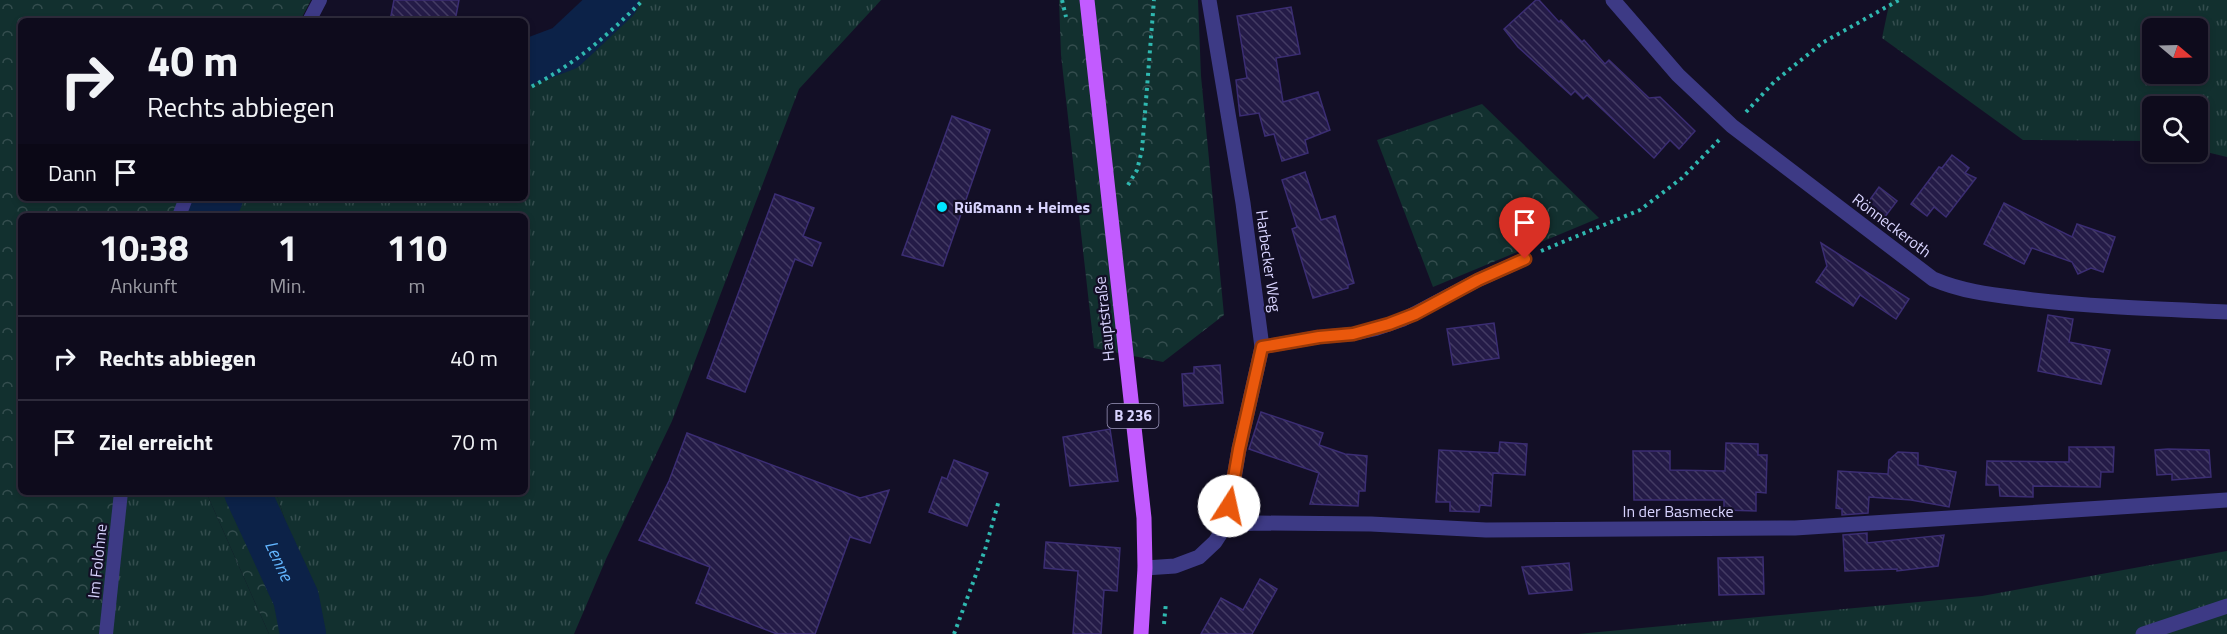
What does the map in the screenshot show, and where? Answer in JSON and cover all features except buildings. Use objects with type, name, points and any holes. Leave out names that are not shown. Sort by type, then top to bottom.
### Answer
[{"type":"main road","name":"Hauptstraße","points":[[1087,0],[1144,518],[1145,568],[1141,634]]},
{"type":"street","name":"Harbecker Weg","points":[[1209,0],[1243,203],[1262,347],[1239,449],[1226,525]]},
{"type":"street","name":"Rönneckeroth","points":[[1612,0],[1678,75],[1732,126],[1933,279],[1953,288],[1979,293],[2088,306],[2227,312]]},
{"type":"street","name":"In der Basmecke","points":[[1226,525],[1371,524],[1486,530],[1795,528],[2227,500]]},
{"type":"street","points":[[1145,568],[1175,566],[1199,557],[1215,542],[1226,525]]},
{"type":"street","points":[[2143,634],[2227,606]]},
{"type":"lane","points":[[311,18],[320,0]]},
{"type":"lane","points":[[1262,347],[1319,337],[1353,334],[1385,326],[1525,259]]},
{"type":"lane","name":"Im Folohne","points":[[106,634],[121,495]]},
{"type":"path","points":[[528,88],[579,59],[609,34],[643,0]]},
{"type":"path","points":[[1142,150],[1155,0]]},
{"type":"path","points":[[1525,259],[1640,210],[1682,178],[1774,82],[1822,43],[1899,0]]},
{"type":"path","points":[[954,634],[985,550],[999,500]]},
{"type":"green space","points":[[0,0],[311,0],[302,18],[18,18],[18,201],[226,201],[224,213],[18,213],[18,495],[121,495],[106,634],[0,634]]},
{"type":"green space","points":[[640,0],[881,0],[799,89],[672,421],[606,559],[574,634],[321,634],[277,495],[528,495],[528,213],[224,213],[226,201],[528,201],[528,68],[563,66]]},
{"type":"green space","points":[[1059,0],[1198,0],[1201,76],[1224,315],[1163,362],[1094,348],[1061,55]]},
{"type":"green space","points":[[1890,0],[2227,0],[2227,157],[2208,152],[2208,96],[2142,96],[2142,141],[2023,140],[1882,38]]},
{"type":"green space","points":[[1482,104],[1599,218],[1433,287],[1377,140]]},
{"type":"green space","points":[[121,495],[207,495],[269,634],[106,634]]},
{"type":"green space","points":[[207,495],[277,495],[321,634],[269,634]]},
{"type":"green space","points":[[2227,551],[2227,634],[1578,634],[1982,596]]},
{"type":"waterway","name":"Lenne","points":[[528,62],[565,48],[616,0]]},
{"type":"waterway","name":"Lenne","points":[[212,213],[218,201]]},
{"type":"waterway","name":"Lenne","points":[[248,495],[296,598],[303,634]]},
{"type":"place","name":"Rüßmann + Heimes","points":[[942,207]]},
{"type":"route","points":[[1229,506],[1262,347],[1376,329],[1428,308],[1478,280],[1525,259]]}]
